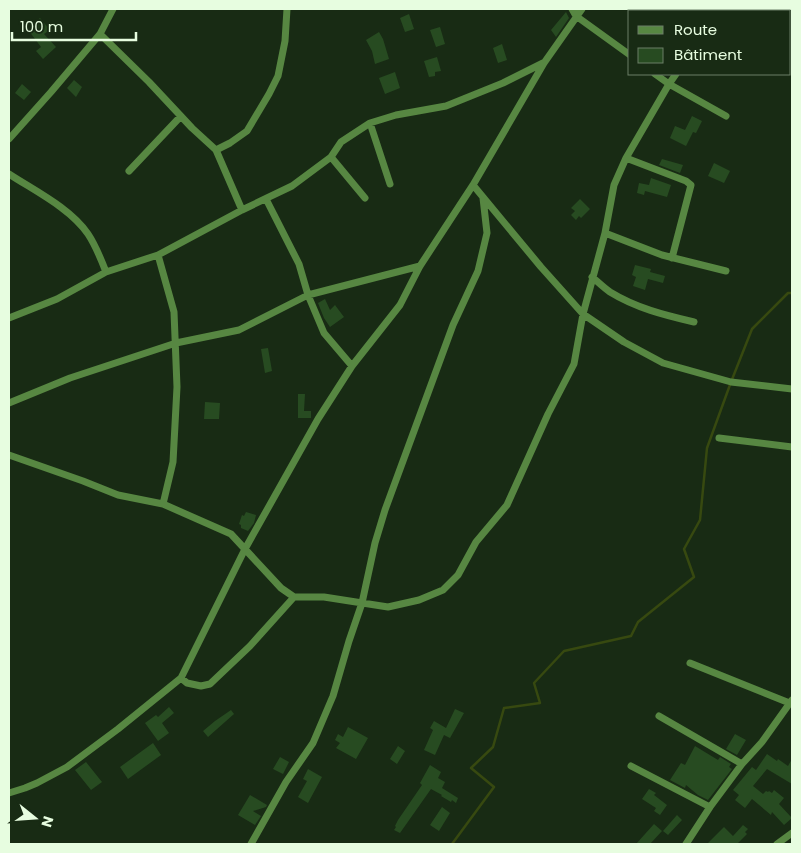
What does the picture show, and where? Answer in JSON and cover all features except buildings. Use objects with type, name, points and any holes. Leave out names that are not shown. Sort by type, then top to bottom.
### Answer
[{"type":"street","points":[[9,139],[100,34],[113,9]]},
{"type":"street","points":[[216,150],[247,132],[278,76],[285,41],[287,9]]},
{"type":"street","points":[[572,9],[576,16],[628,54]]},
{"type":"street","points":[[9,793],[37,783],[67,767],[181,678],[244,549],[318,419],[352,366],[400,305],[420,266],[473,186],[544,63],[582,9]]},
{"type":"street","points":[[100,34],[216,150],[242,210]]},
{"type":"street","points":[[9,318],[57,298],[106,272],[158,255],[242,210],[292,186],[331,157],[341,142],[370,123],[396,115],[446,106],[503,83],[544,63]]},
{"type":"street","points":[[656,75],[726,116]]},
{"type":"street","points":[[9,455],[83,480],[118,495],[163,504],[231,534],[281,588],[294,597],[324,597],[388,607],[420,600],[443,590],[458,575],[476,542],[508,505],[548,414],[574,364],[583,314],[605,233],[614,185],[626,158],[675,75]]},
{"type":"street","points":[[129,170],[181,116]]},
{"type":"street","points":[[370,123],[390,184]]},
{"type":"street","points":[[331,157],[365,198]]},
{"type":"street","points":[[626,158],[691,184],[672,258]]},
{"type":"street","points":[[9,174],[75,219],[87,233],[96,248],[106,272]]},
{"type":"street","points":[[473,186],[583,314],[624,342],[662,363],[731,382],[792,389]]},
{"type":"street","points":[[250,844],[286,782],[313,742],[333,696],[362,603],[375,544],[385,510],[453,325],[478,271],[487,233],[483,198]]},
{"type":"street","points":[[266,199],[299,264],[308,295],[324,333],[352,366]]},
{"type":"street","points":[[605,233],[662,255],[726,271]]},
{"type":"street","points":[[158,255],[174,312],[177,388],[173,462],[163,504]]},
{"type":"street","points":[[9,403],[70,378],[176,343],[240,330],[308,295],[420,266]]},
{"type":"street","points":[[592,277],[608,291],[642,308],[661,315],[694,322]]},
{"type":"street","points":[[719,438],[792,447]]},
{"type":"street","points":[[181,678],[187,683],[201,686],[210,684],[250,646],[294,597]]},
{"type":"street","points":[[686,844],[710,807],[742,764],[762,742],[792,702],[690,663]]},
{"type":"street","points":[[659,716],[742,764]]},
{"type":"street","points":[[631,766],[710,807]]},
{"type":"street","points":[[777,844],[792,833]]},
{"type":"waterway","points":[[452,844],[494,787],[471,768],[493,747],[504,708],[540,703],[534,683],[564,651],[631,636],[638,622],[694,577],[684,549],[700,520],[707,448],[752,329],[788,293],[792,293]]}]
